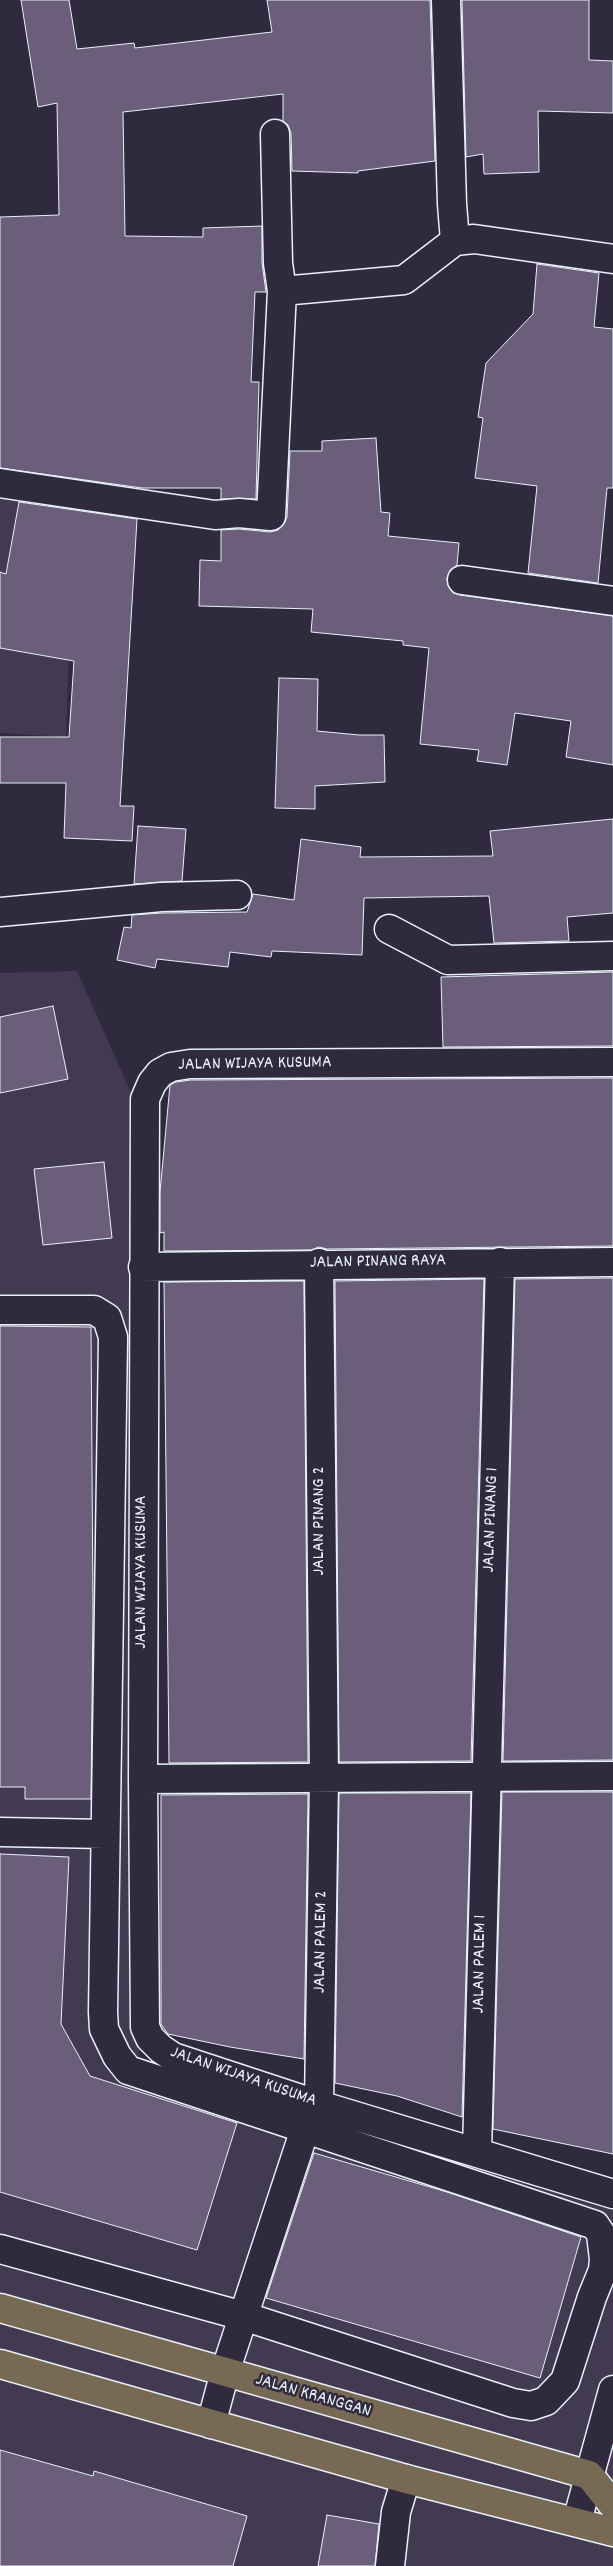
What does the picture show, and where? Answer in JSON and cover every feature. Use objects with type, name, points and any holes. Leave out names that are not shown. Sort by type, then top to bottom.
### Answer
[{"type":"main road","name":"JALAN KRANGGAN","points":[[0,2308],[589,2475]]},
{"type":"main road","points":[[0,2364],[406,2480],[577,2521],[613,2532]]},
{"type":"main road","points":[[589,2475],[613,2505]]},
{"type":"street","points":[[446,0],[452,204],[455,241]]},
{"type":"street","points":[[0,483],[215,514],[240,513],[271,516],[282,291],[278,263],[275,134]]},
{"type":"street","points":[[282,291],[404,280],[455,241],[474,239],[613,259]]},
{"type":"street","points":[[462,580],[613,601]]},
{"type":"street","points":[[0,912],[162,897],[237,895]]},
{"type":"street","points":[[389,929],[448,960],[613,956]]},
{"type":"street","name":"JALAN WIJAYA KUSUMA","points":[[613,1062],[190,1064],[171,1067],[160,1073],[152,1083],[145,1099],[143,1779],[146,2032],[161,2049],[173,2057],[319,2105],[613,2194]]},
{"type":"street","name":"JALAN PINANG 1","points":[[485,1777],[500,1262]]},
{"type":"street","name":"JALAN PINANG RAYA","points":[[144,1267],[237,1267],[319,1263],[613,1262]]},
{"type":"street","name":"JALAN PINANG 2","points":[[319,1263],[324,1778]]},
{"type":"street","points":[[0,1310],[94,1310],[107,1318],[113,1337],[104,1834],[103,2012],[104,2029],[117,2056],[128,2070],[595,2225],[600,2234],[604,2259],[603,2270],[592,2297],[565,2381],[546,2401],[531,2406],[513,2403],[243,2316],[0,2248]]},
{"type":"street","points":[[143,1779],[613,1776]]},
{"type":"street","name":"JALAN PALEM 1","points":[[477,2152],[485,1777]]},
{"type":"street","name":"JALAN PALEM 2","points":[[319,2105],[324,1778]]},
{"type":"street","points":[[0,1832],[104,1834]]},
{"type":"street","points":[[211,2424],[225,2372],[305,2129]]},
{"type":"street","points":[[577,2521],[613,2390]]},
{"type":"street","points":[[390,2566],[396,2512],[406,2480]]},
{"type":"shaded area","points":[[0,486],[75,498],[66,737],[0,733]]},
{"type":"shaded area","points":[[77,971],[140,1113],[139,2061],[613,2196],[613,2566],[0,2566],[0,973]]},
{"type":"building","points":[[21,0],[69,0],[77,49],[134,43],[135,48],[272,32],[267,0],[430,0],[435,161],[358,171],[358,173],[292,171],[291,133],[288,125],[283,121],[283,94],[123,112],[125,236],[203,237],[203,228],[262,226],[262,263],[266,292],[255,292],[251,382],[259,382],[256,499],[221,499],[221,488],[142,488],[0,468],[0,217],[59,215],[57,103],[38,107]]},
{"type":"building","points":[[462,0],[589,0],[589,60],[613,61],[613,113],[538,111],[539,172],[484,174],[483,154],[466,157]]},
{"type":"building","points":[[537,264],[599,273],[594,327],[613,329],[613,488],[607,488],[598,583],[528,573],[537,486],[475,478],[483,418],[478,417],[486,363],[533,314]]},
{"type":"building","points":[[376,438],[381,512],[390,513],[388,536],[459,543],[457,565],[450,570],[447,578],[448,586],[453,593],[613,616],[613,765],[566,757],[571,721],[515,713],[507,765],[477,761],[479,750],[420,744],[429,648],[403,645],[403,641],[311,632],[313,609],[199,606],[200,560],[221,561],[221,530],[239,529],[270,532],[278,530],[284,524],[287,517],[290,451],[322,451],[322,441]]},
{"type":"building","points":[[19,502],[137,519],[120,806],[134,806],[132,841],[64,838],[66,783],[0,783],[0,737],[69,737],[74,661],[0,648],[0,572],[6,574]]},
{"type":"building","points":[[279,678],[318,679],[317,731],[384,735],[385,782],[315,786],[315,809],[275,808]]},
{"type":"building","points":[[613,819],[613,913],[567,917],[569,941],[494,943],[489,896],[364,898],[362,955],[272,951],[271,957],[230,952],[228,967],[157,959],[155,968],[117,960],[124,927],[131,928],[132,915],[247,912],[253,894],[294,900],[301,839],[361,847],[360,857],[493,856],[490,831]]},
{"type":"building","points":[[138,826],[186,829],[182,881],[134,884]]},
{"type":"building","points":[[613,972],[613,1046],[443,1047],[441,977]]},
{"type":"building","points":[[53,1006],[68,1079],[0,1093],[0,1017]]},
{"type":"building","points":[[613,1078],[613,1246],[327,1249],[319,1247],[311,1250],[164,1251],[164,1232],[160,1233],[160,1192],[170,1085],[176,1082],[191,1080]]},
{"type":"building","points":[[104,1162],[112,1238],[43,1245],[34,1169]]},
{"type":"building","points":[[613,1278],[613,1760],[503,1761],[515,1279]]},
{"type":"building","points":[[484,1279],[471,1761],[339,1762],[335,1281]]},
{"type":"building","points":[[304,1281],[308,1762],[169,1763],[164,1282]]},
{"type":"building","points":[[0,1326],[91,1327],[93,1609],[91,1799],[25,1799],[25,1787],[0,1787]]},
{"type":"building","points":[[502,1792],[613,1792],[613,2154],[493,2129]]},
{"type":"building","points":[[339,1793],[471,1793],[462,2117],[397,2096],[335,2083]]},
{"type":"building","points":[[308,1794],[304,2059],[230,2047],[168,2034],[161,2024],[161,1795]]},
{"type":"building","points":[[0,1854],[69,1857],[61,2024],[90,2076],[237,2123],[197,2250],[0,2192]]},
{"type":"building","points":[[314,2153],[447,2192],[581,2237],[540,2378],[266,2298]]},
{"type":"building","points":[[0,2450],[93,2476],[94,2471],[247,2516],[233,2566],[0,2566]]},
{"type":"building","points":[[327,2515],[379,2524],[375,2566],[318,2566]]}]
